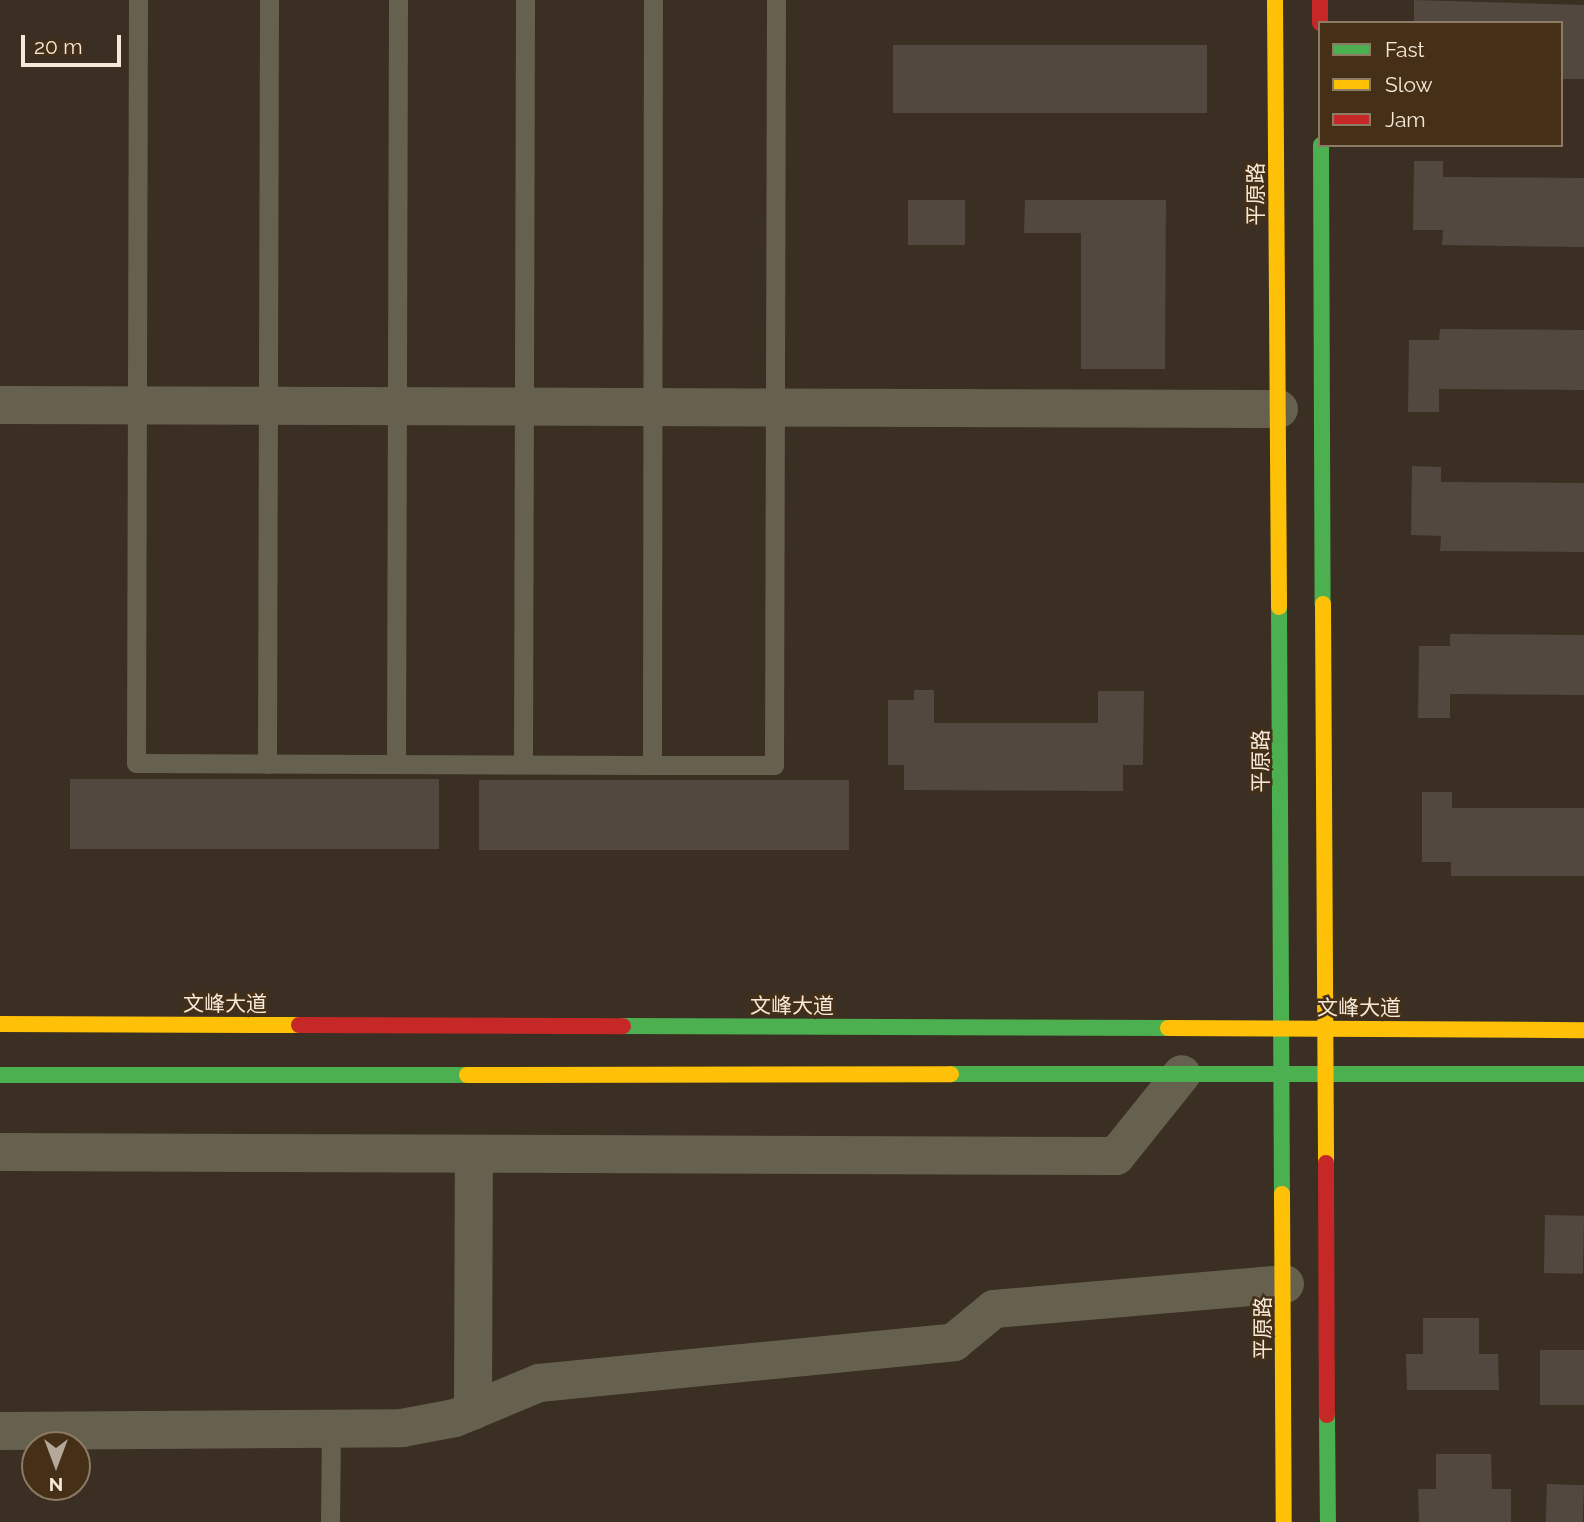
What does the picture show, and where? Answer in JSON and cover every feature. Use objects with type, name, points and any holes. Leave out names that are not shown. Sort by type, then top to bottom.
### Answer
[{"type":"main road","name":"平原路","points":[[1276,0],[1284,1029],[1284,1522]]},
{"type":"main road","points":[[1320,0],[1320,21]]},
{"type":"main road","points":[[1321,147],[1328,1029],[1328,1522]]},
{"type":"main road","name":"文峰大道","points":[[0,1024],[1584,1030]]},
{"type":"main road","points":[[0,1076],[1584,1074]]},
{"type":"street","points":[[0,405],[1279,409]]},
{"type":"street","points":[[0,1153],[1116,1156],[1182,1074]]},
{"type":"street","points":[[473,1411],[474,1154]]},
{"type":"street","points":[[0,1431],[402,1428],[473,1411],[539,1383],[954,1342],[994,1309],[1026,1304],[1285,1284]]},
{"type":"lane","points":[[138,0],[136,763],[652,765],[774,765],[776,0]]},
{"type":"lane","points":[[267,764],[269,0]]},
{"type":"lane","points":[[396,764],[398,0]]},
{"type":"lane","points":[[523,764],[525,0]]},
{"type":"lane","points":[[652,765],[653,0]]},
{"type":"lane","points":[[330,1522],[331,1428]]},
{"type":"building","points":[[1414,0],[1584,5],[1584,79],[1563,79],[1563,21],[1414,21]]},
{"type":"building","points":[[893,45],[1207,45],[1207,113],[893,113]]},
{"type":"building","points":[[1414,161],[1443,161],[1443,177],[1584,178],[1584,247],[1442,245],[1443,230],[1413,230]]},
{"type":"building","points":[[908,200],[965,200],[965,245],[908,245]]},
{"type":"building","points":[[1025,200],[1166,200],[1165,369],[1081,369],[1081,233],[1024,233]]},
{"type":"building","points":[[1440,329],[1584,330],[1584,390],[1439,389],[1439,412],[1408,412],[1409,340],[1439,340]]},
{"type":"building","points":[[1412,466],[1441,467],[1441,482],[1584,483],[1584,552],[1440,551],[1441,536],[1411,535]]},
{"type":"building","points":[[1450,634],[1584,635],[1584,695],[1450,694],[1450,718],[1418,718],[1419,646],[1450,646]]},
{"type":"building","points":[[914,690],[934,690],[934,723],[1098,723],[1098,691],[1144,691],[1143,765],[1123,765],[1123,791],[904,790],[904,765],[888,765],[888,700],[914,700]]},
{"type":"building","points":[[70,779],[439,779],[439,849],[70,849]]},
{"type":"building","points":[[479,780],[849,780],[849,850],[479,850]]},
{"type":"building","points":[[1422,792],[1452,792],[1452,808],[1584,808],[1584,876],[1451,876],[1451,862],[1422,862]]},
{"type":"building","points":[[1545,1215],[1584,1216],[1583,1274],[1544,1273]]},
{"type":"building","points":[[1423,1318],[1479,1318],[1479,1354],[1498,1354],[1499,1390],[1407,1390],[1406,1354],[1423,1354]]},
{"type":"building","points":[[1540,1350],[1584,1350],[1584,1405],[1540,1405]]},
{"type":"building","points":[[1436,1454],[1491,1454],[1492,1489],[1511,1489],[1511,1522],[1419,1522],[1418,1489],[1436,1489]]},
{"type":"building","points":[[1547,1484],[1584,1485],[1583,1522],[1546,1522]]},
{"type":"traffic: fast","points":[[1321,147],[1323,604]]},
{"type":"traffic: fast","points":[[1279,607],[1282,1194]]},
{"type":"traffic: fast","points":[[623,1026],[1168,1028]]},
{"type":"traffic: fast","points":[[951,1074],[1584,1074]]},
{"type":"traffic: fast","points":[[0,1075],[467,1075]]},
{"type":"traffic: fast","points":[[1327,1415],[1328,1522]]},
{"type":"traffic: slow","points":[[1275,0],[1279,607]]},
{"type":"traffic: slow","points":[[1323,604],[1326,1163]]},
{"type":"traffic: slow","points":[[0,1024],[299,1025]]},
{"type":"traffic: slow","points":[[1168,1028],[1584,1030]]},
{"type":"traffic: slow","points":[[467,1075],[951,1074]]},
{"type":"traffic: slow","points":[[1282,1194],[1284,1522]]},
{"type":"traffic: jam","points":[[1320,0],[1320,21]]},
{"type":"traffic: jam","points":[[299,1025],[623,1026]]},
{"type":"traffic: jam","points":[[1326,1163],[1327,1415]]}]
